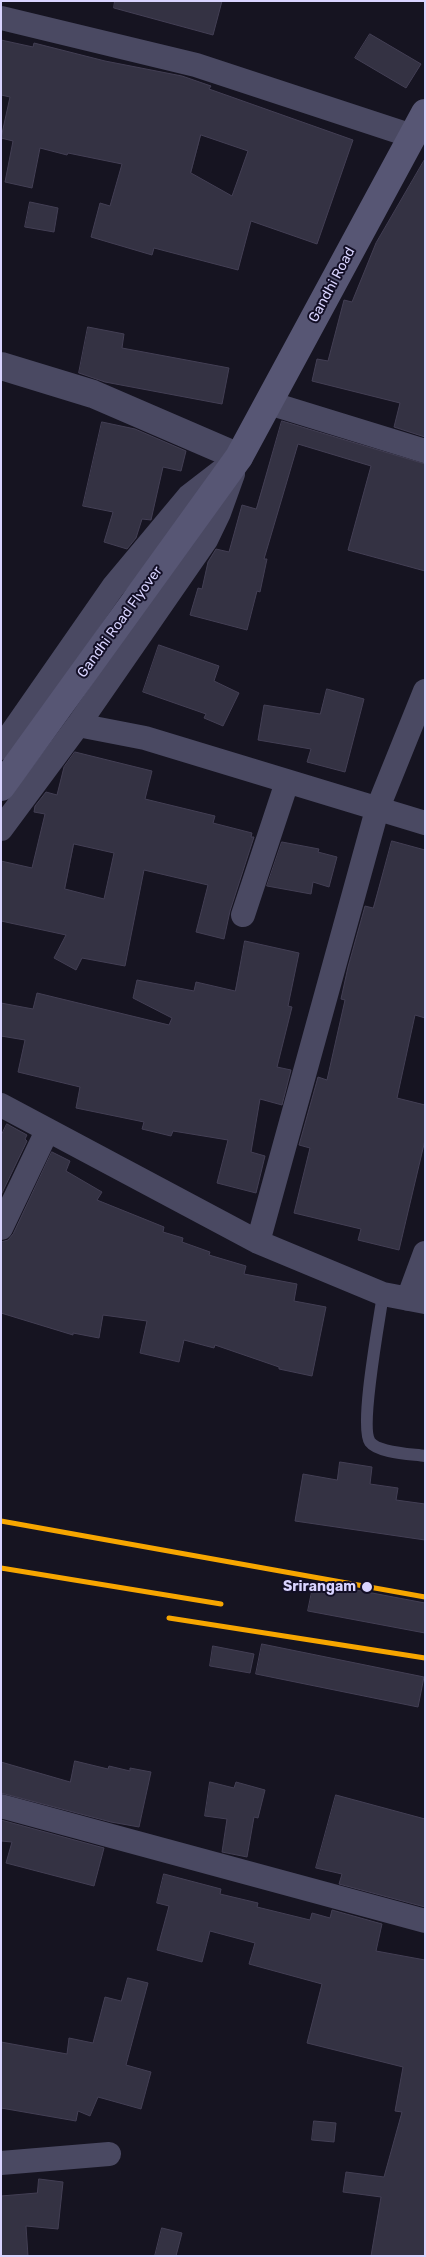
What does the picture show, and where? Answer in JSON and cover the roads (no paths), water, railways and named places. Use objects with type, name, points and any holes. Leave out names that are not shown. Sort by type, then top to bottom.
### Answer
[{"type":"main road","name":"Gandhi Road","points":[[239,457],[419,124]]},
{"type":"main road","name":"Gandhi Road Flyover","points":[[1,787],[239,457]]},
{"type":"street","points":[[1,18],[196,65],[419,124]]},
{"type":"street","points":[[1,366],[93,394],[239,457]]},
{"type":"street","points":[[269,403],[425,451]]},
{"type":"street","points":[[1,829],[78,725],[206,540],[219,513],[239,457]]},
{"type":"street","points":[[1,748],[113,587],[189,496],[239,457]]},
{"type":"street","points":[[258,1242],[377,810],[425,691]]},
{"type":"street","points":[[78,725],[144,738],[425,823]]},
{"type":"street","points":[[243,915],[287,782]]},
{"type":"street","points":[[3,1109],[258,1242],[383,1294],[417,1300],[425,1253]]},
{"type":"street","points":[[1,1228],[48,1131]]},
{"type":"street","points":[[1,1806],[425,1921]]},
{"type":"street","points":[[1,2163],[109,2154]]},
{"type":"lane","points":[[383,1294],[371,1377],[366,1431],[370,1442],[380,1450],[425,1456]]},
{"type":"place","name":"Srirangam","points":[[367,1587]]}]
